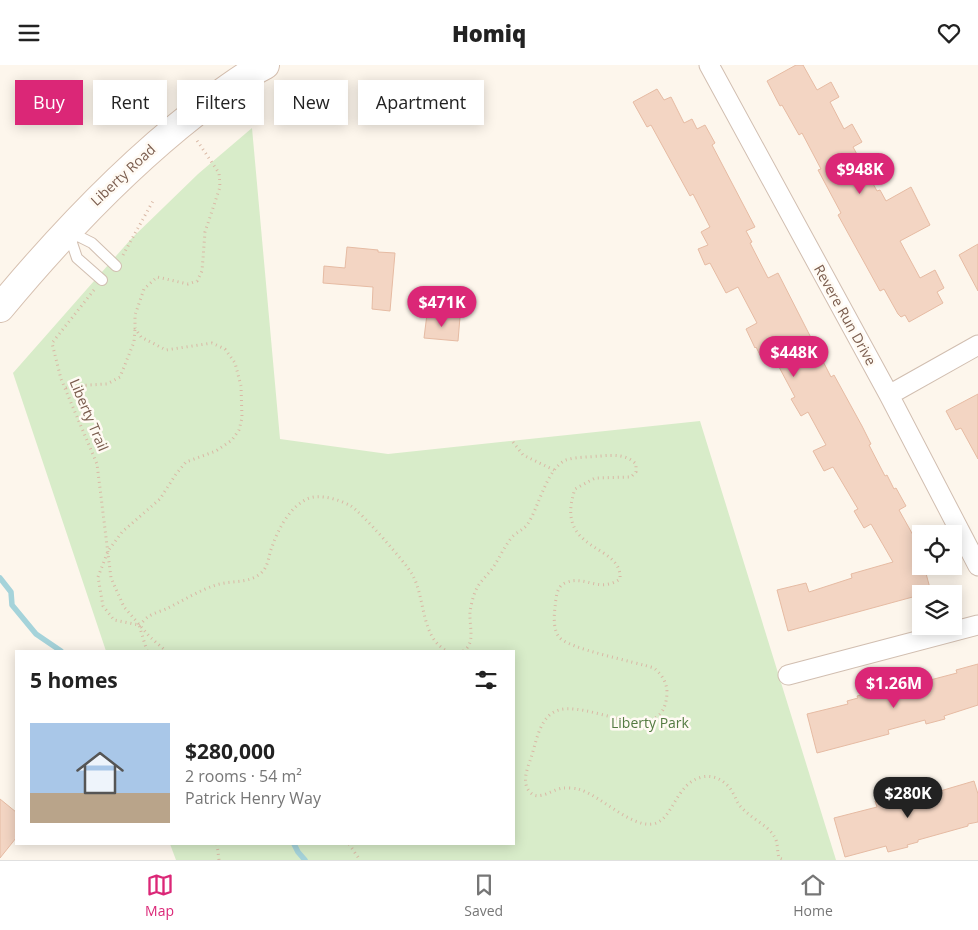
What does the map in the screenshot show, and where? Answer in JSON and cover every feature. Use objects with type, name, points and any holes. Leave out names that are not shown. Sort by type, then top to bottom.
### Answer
[{"type":"main road","name":"Liberty Road","points":[[242,80],[265,65]]},
{"type":"main road","name":"Liberty Road","points":[[0,308],[87,209],[179,125]]},
{"type":"street","name":"Revere Run Drive","points":[[709,65],[889,395],[978,566]]},
{"type":"street","points":[[889,395],[978,345]]},
{"type":"street","points":[[788,675],[978,625]]},
{"type":"lane","points":[[67,231],[92,243],[116,267]]},
{"type":"lane","points":[[67,231],[77,258],[102,280]]},
{"type":"path","points":[[66,388],[71,386],[108,384],[120,377],[134,342],[135,315],[144,289],[157,277],[188,284],[197,281],[202,271],[205,232],[220,187],[219,173],[185,125]]},
{"type":"path","points":[[116,267],[153,201]]},
{"type":"path","name":"Liberty Trail","points":[[102,280],[52,343],[61,379],[97,464],[111,577],[124,607],[165,650]]},
{"type":"path","points":[[135,328],[141,337],[166,350],[212,343],[225,349],[235,363],[241,386],[242,418],[239,430],[232,440],[216,451],[186,462],[160,499],[122,532],[108,551],[98,577],[103,607],[114,620],[140,625]]},
{"type":"path","points":[[513,441],[523,455],[554,470]]},
{"type":"path","points":[[466,650],[468,649],[469,644],[471,631],[470,613],[475,591],[481,580],[492,569],[501,551],[526,526],[554,470],[566,461],[620,455],[630,458],[636,464],[636,471],[631,477],[595,477],[575,489],[571,501],[570,515],[575,531],[586,543],[617,563],[620,579],[613,584],[601,586],[584,581],[566,582],[561,586],[557,595],[554,612],[555,628],[559,638],[574,646],[654,668],[662,675],[667,686],[666,700],[661,713],[651,720],[635,722],[586,710],[567,708],[556,711],[547,717],[542,726],[526,772],[528,789],[532,795],[538,797],[562,788],[576,789],[592,795],[641,823],[653,824],[664,818],[683,788],[693,779],[715,776],[730,787],[738,803],[745,811],[775,836],[779,857],[785,860]]},
{"type":"path","points":[[140,625],[148,617],[203,590],[218,584],[248,580],[261,573],[269,562],[271,548],[281,525],[292,511],[306,499],[322,497],[338,500],[353,507],[397,555],[412,575],[432,637],[440,648],[445,650]]},
{"type":"path","points":[[140,625],[146,650]]},
{"type":"path","points":[[217,845],[219,860]]},
{"type":"path","points":[[350,845],[360,860]]},
{"type":"green space","name":"Liberty Park","points":[[252,128],[280,439],[388,454],[700,421],[836,860],[176,860],[170,845],[515,845],[515,650],[106,650],[13,373],[131,239],[198,174]]},
{"type":"building","points":[[796,65],[803,65],[817,90],[831,82],[839,97],[830,102],[844,129],[852,124],[862,142],[853,147],[877,191],[880,190],[886,201],[911,187],[930,225],[900,241],[920,278],[935,270],[944,288],[937,292],[943,303],[909,322],[905,315],[901,317],[898,314],[884,289],[880,291],[838,215],[841,213],[818,170],[821,169],[802,133],[799,135],[782,105],[780,106],[767,81]]},
{"type":"building","points":[[657,89],[664,100],[671,97],[684,123],[692,119],[697,129],[705,125],[715,143],[712,145],[755,227],[746,231],[768,278],[778,273],[831,377],[834,375],[862,426],[871,444],[869,445],[885,476],[887,475],[906,506],[899,510],[912,533],[912,575],[926,575],[929,585],[912,585],[912,597],[788,631],[777,590],[806,583],[809,592],[852,578],[851,574],[893,562],[871,524],[864,528],[854,511],[858,509],[833,467],[824,471],[813,451],[826,445],[808,412],[801,416],[791,399],[795,397],[771,352],[761,357],[755,348],[746,329],[757,323],[738,287],[726,293],[710,263],[705,265],[698,249],[708,245],[701,232],[710,227],[693,194],[690,196],[651,125],[647,127],[633,102]]},
{"type":"building","points":[[978,244],[978,291],[959,255]]},
{"type":"building","points":[[347,247],[395,253],[390,311],[372,309],[373,287],[323,283],[324,266],[345,268]]},
{"type":"building","points":[[427,314],[460,317],[458,341],[424,338]]},
{"type":"building","points":[[978,394],[978,459],[961,428],[956,430],[946,411]]},
{"type":"building","points":[[978,664],[978,705],[944,716],[945,719],[926,724],[925,720],[888,730],[889,734],[817,753],[807,714],[848,704],[847,701],[858,698],[857,696],[910,682],[911,685],[957,673],[956,670]]},
{"type":"building","points":[[974,781],[978,794],[978,822],[918,840],[918,842],[907,845],[908,847],[888,852],[886,846],[845,857],[834,818],[877,807],[875,801],[928,786],[930,794]]},
{"type":"building","points":[[0,799],[15,811],[15,839],[0,858]]},
{"type":"waterway","points":[[0,578],[11,592],[12,605],[36,634],[60,650]]},
{"type":"waterway","points":[[294,845],[305,860]]}]
